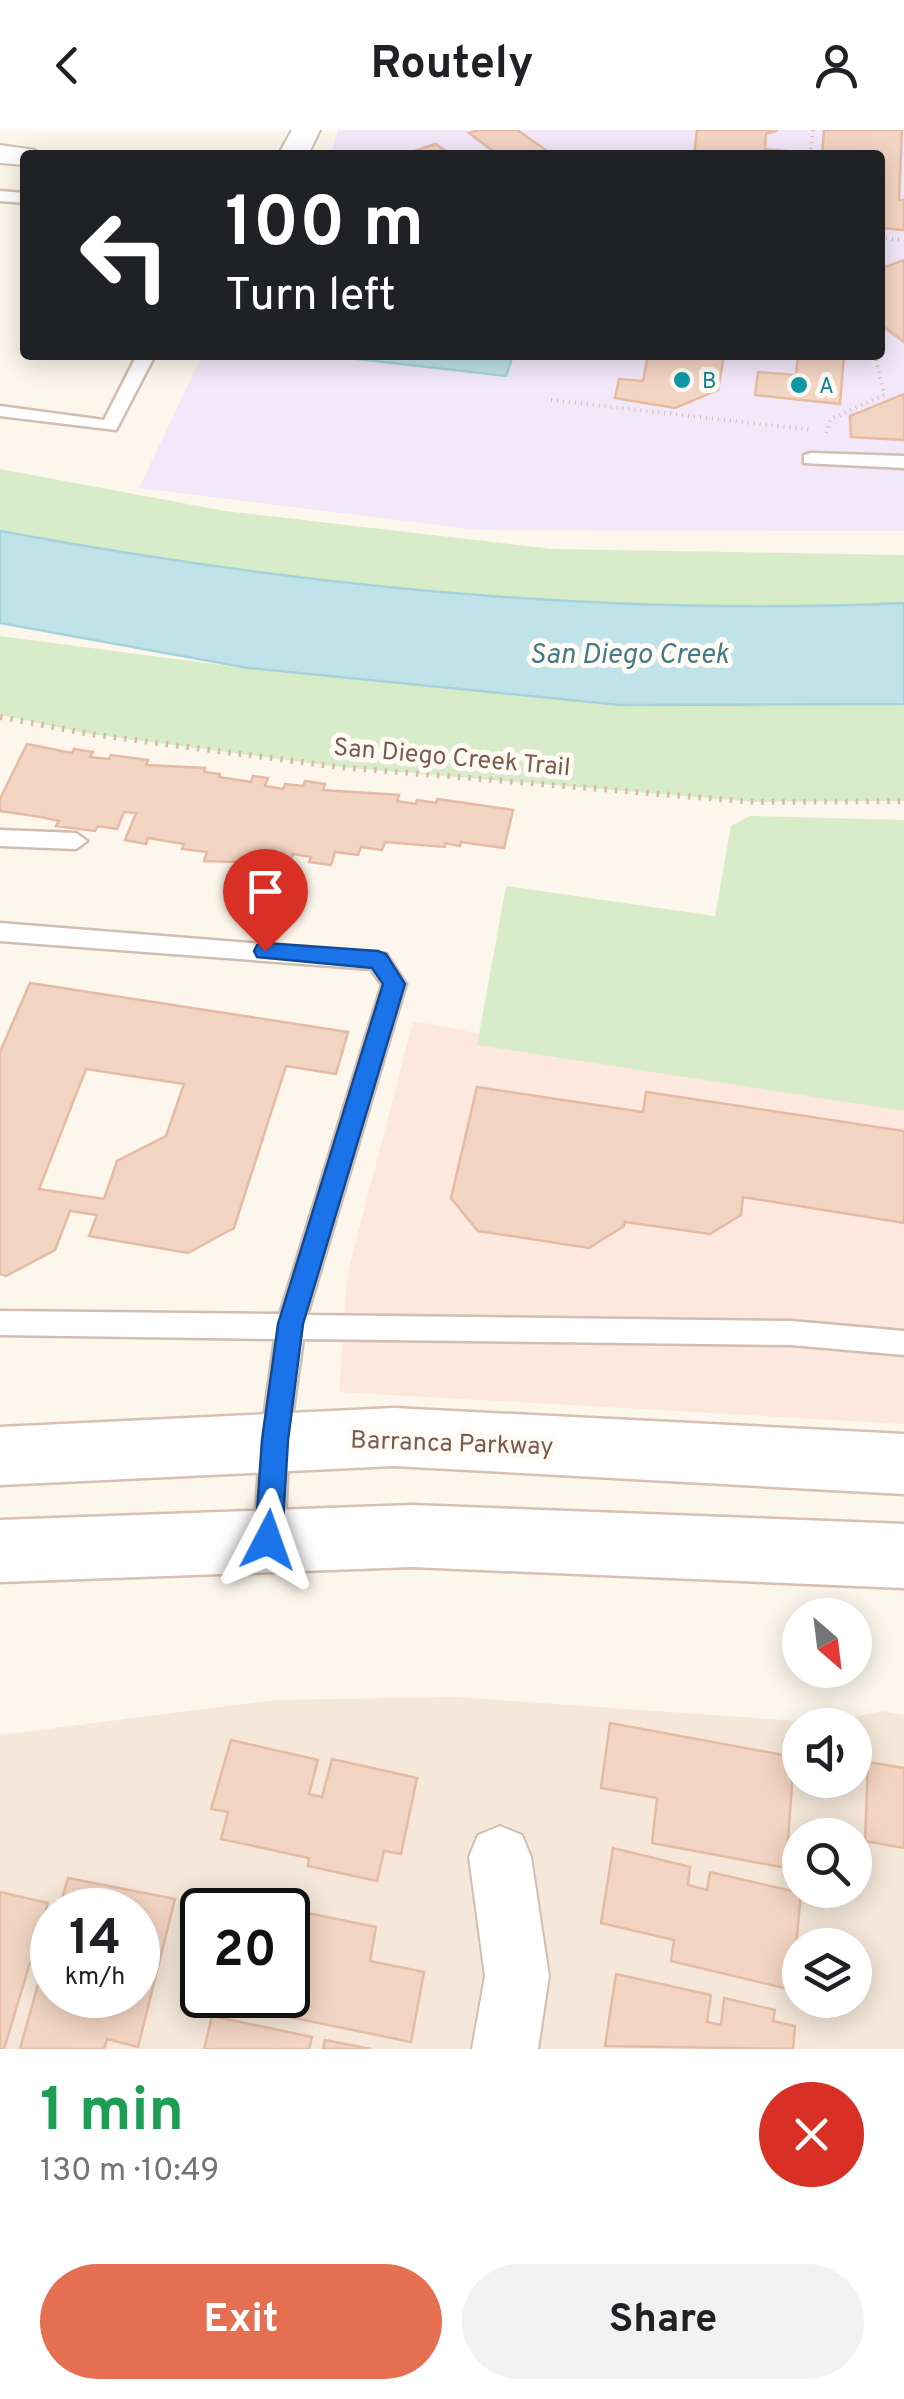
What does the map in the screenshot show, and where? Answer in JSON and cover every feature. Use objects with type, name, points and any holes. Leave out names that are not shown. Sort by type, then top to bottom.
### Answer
[{"type":"main road","name":"Barranca Parkway","points":[[0,1456],[394,1436],[904,1464]]},
{"type":"main road","points":[[0,1551],[412,1536],[904,1556]]},
{"type":"street","points":[[500,1857],[517,1976],[506,2049]]},
{"type":"lane","points":[[0,411],[110,426],[143,360]]},
{"type":"lane","points":[[811,458],[904,462]]},
{"type":"lane","points":[[0,838],[76,841]]},
{"type":"lane","points":[[0,932],[378,960],[394,984],[291,1324],[275,1440],[268,1540]]},
{"type":"lane","points":[[0,1323],[791,1332],[904,1343]]},
{"type":"path","points":[[830,443],[826,431],[831,420],[884,395],[876,360]]},
{"type":"path","points":[[551,400],[826,431]]},
{"type":"path","name":"San Diego Creek Trail","points":[[0,717],[90,734],[339,768],[755,802],[904,800]]},
{"type":"shaded area","points":[[338,130],[904,130],[904,531],[478,530],[139,488],[200,360],[885,360],[885,150],[332,150]]},
{"type":"shaded area","points":[[413,1021],[904,1111],[904,1424],[339,1392],[347,1276]]},
{"type":"shaded area","points":[[456,1697],[782,1720],[782,1798],[872,1798],[872,1713],[904,1715],[904,2049],[0,2049],[0,1735],[276,1700]]},
{"type":"green space","points":[[0,469],[225,511],[552,549],[904,555],[904,603],[677,606],[564,601],[450,593],[224,568],[0,531]]},
{"type":"green space","points":[[0,636],[260,670],[620,705],[904,704],[904,801],[755,802],[339,767],[90,734],[0,715]]},
{"type":"green space","points":[[750,816],[904,820],[904,1111],[477,1045],[506,886],[715,916],[731,826]]},
{"type":"water","points":[[367,360],[511,360],[506,376]]},
{"type":"water","name":"San Diego Creek","points":[[0,531],[224,567],[450,593],[677,605],[904,603],[904,704],[620,705],[248,668],[0,623]]},
{"type":"building","points":[[517,130],[546,150],[491,150],[469,133]]},
{"type":"building","points":[[697,130],[778,130],[766,134],[765,149],[775,150],[695,150]]},
{"type":"building","points":[[824,130],[902,130],[899,200],[904,200],[904,230],[885,228],[885,150],[822,150]]},
{"type":"building","points":[[436,144],[444,150],[417,150]]},
{"type":"building","points":[[904,260],[904,342],[885,328],[885,267]]},
{"type":"building","name":"B","points":[[647,360],[723,360],[718,390],[675,408],[615,398],[619,379],[643,381]]},
{"type":"building","name":"A","points":[[798,360],[844,360],[840,404],[755,395],[758,372],[796,375]]},
{"type":"building","points":[[904,394],[904,440],[851,437],[850,416]]},
{"type":"building","points":[[27,744],[72,753],[74,749],[93,752],[90,757],[109,759],[111,755],[148,760],[146,765],[205,768],[204,772],[220,774],[219,777],[251,782],[253,776],[268,778],[265,786],[283,789],[285,784],[303,786],[305,781],[325,784],[323,790],[399,795],[397,801],[416,804],[417,800],[436,803],[437,799],[513,810],[504,848],[461,842],[460,846],[445,843],[445,847],[385,842],[382,850],[361,847],[358,855],[335,852],[331,865],[309,862],[311,857],[293,854],[291,859],[272,857],[270,863],[204,861],[207,852],[182,849],[184,844],[148,838],[146,844],[125,840],[136,813],[124,812],[117,829],[98,826],[95,831],[56,826],[59,821],[0,811],[0,799]]},
{"type":"building","points":[[30,983],[348,1032],[336,1074],[286,1066],[234,1228],[188,1253],[89,1236],[97,1215],[70,1211],[55,1250],[6,1276],[0,1274],[0,1052]],"holes":[[[86,1069],[184,1084],[166,1136],[117,1161],[104,1199],[39,1189]]]},
{"type":"building","points":[[477,1087],[643,1112],[646,1092],[904,1131],[904,1223],[743,1197],[741,1215],[710,1234],[625,1222],[589,1248],[478,1231],[451,1198]]},
{"type":"building","points":[[610,1723],[782,1755],[782,1798],[791,1798],[790,1818],[782,1818],[782,1867],[652,1843],[657,1798],[601,1788]]},
{"type":"building","points":[[231,1740],[318,1760],[309,1794],[322,1797],[332,1759],[417,1778],[401,1854],[384,1851],[377,1881],[308,1866],[309,1858],[221,1839],[228,1812],[211,1809]]},
{"type":"building","points":[[872,1763],[904,1768],[904,1848],[872,1842],[872,1818],[866,1818],[867,1798],[872,1798]]},
{"type":"building","points":[[613,1848],[690,1867],[688,1885],[707,1890],[710,1872],[782,1889],[782,1908],[800,1908],[798,1928],[782,1928],[782,1988],[671,1961],[674,1940],[601,1923]]},
{"type":"building","points":[[68,1878],[119,1888],[65,1888]]},
{"type":"building","points":[[0,1892],[30,1899],[30,1963],[4,2049],[0,2049]]},
{"type":"building","points":[[160,1896],[175,1899],[160,1959]]},
{"type":"building","points":[[310,1913],[376,1927],[370,1961],[424,1972],[411,2042],[294,2018],[310,2018]]},
{"type":"building","points":[[616,1974],[711,1995],[707,2022],[721,2025],[724,1998],[775,2010],[773,2021],[795,2026],[793,2049],[605,2046]]},
{"type":"building","points":[[30,2013],[30,2018],[145,2018],[138,2047],[107,2039],[104,2049],[20,2049]]},
{"type":"building","points":[[212,2018],[312,2037],[309,2049],[204,2049]]},
{"type":"building","points":[[325,2040],[371,2049],[323,2049]]},
{"type":"place","name":"B","points":[[682,380]]},
{"type":"place","name":"A","points":[[799,385]]},
{"type":"route","points":[[265,951],[378,960],[394,984],[291,1324],[275,1440],[268,1540]]}]
